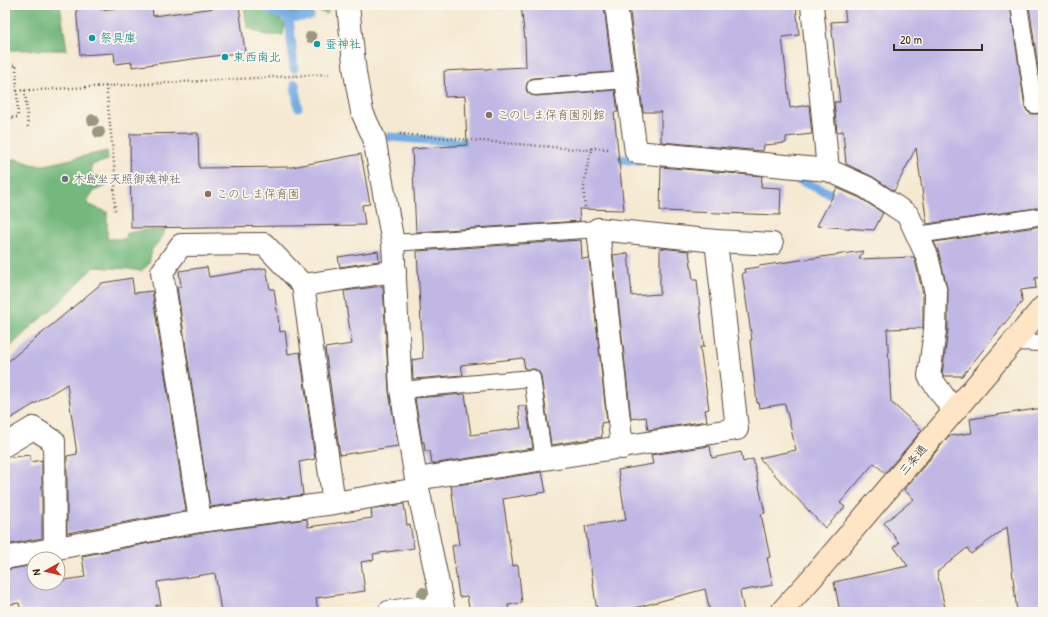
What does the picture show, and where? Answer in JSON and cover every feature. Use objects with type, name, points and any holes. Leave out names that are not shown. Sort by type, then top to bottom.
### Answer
[{"type":"main road","name":"三条通","points":[[781,612],[811,579],[1043,307]]},
{"type":"street","points":[[348,5],[355,73],[362,112],[374,138],[392,243],[401,390],[417,484],[443,608],[389,612]]},
{"type":"street","points":[[616,5],[636,152],[828,170],[866,187],[908,214],[927,256],[936,293],[935,330],[929,376],[954,411]]},
{"type":"street","points":[[812,5],[828,170]]},
{"type":"street","points":[[622,448],[593,229],[716,241],[772,244]]},
{"type":"street","points":[[5,558],[200,521],[334,503],[417,484],[544,460],[737,429],[716,241]]},
{"type":"street","points":[[200,521],[162,272],[181,245],[264,244],[303,285],[334,503]]},
{"type":"street","points":[[303,285],[394,271]]},
{"type":"street","points":[[5,445],[33,428],[54,441],[55,549]]},
{"type":"lane","points":[[1019,5],[1034,105],[1043,104]]},
{"type":"lane","points":[[535,87],[626,80]]},
{"type":"lane","points":[[918,235],[1043,216]]},
{"type":"lane","points":[[392,243],[593,229]]},
{"type":"lane","points":[[1013,342],[1043,343]]},
{"type":"lane","points":[[401,390],[532,378],[544,460]]},
{"type":"path","points":[[5,65],[16,65],[18,118],[5,118]]},
{"type":"path","points":[[17,91],[355,73]]},
{"type":"path","points":[[106,86],[116,182],[114,191],[115,211]]},
{"type":"path","points":[[25,90],[28,129]]},
{"type":"path","points":[[374,138],[386,133],[587,150],[593,148],[588,161],[583,197],[593,229]]},
{"type":"green space","points":[[5,5],[60,5],[67,50],[5,50]]},
{"type":"green space","points":[[244,5],[263,5],[263,11],[285,23],[283,35],[265,35],[247,27]]},
{"type":"green space","points":[[271,5],[327,5],[328,14],[315,10],[291,13]]},
{"type":"green space","points":[[107,151],[108,160],[91,165],[92,175],[104,178],[107,181],[106,186],[94,192],[87,204],[107,212],[107,239],[126,239],[127,233],[145,230],[165,230],[162,238],[152,249],[149,264],[141,271],[94,267],[58,304],[35,323],[5,352],[5,161],[16,159],[35,165],[45,165]]},
{"type":"building","points":[[76,5],[100,5],[101,10],[152,5],[153,16],[239,5],[245,52],[132,67],[132,62],[115,64],[114,53],[80,55]]},
{"type":"building","points":[[521,5],[604,5],[612,72],[534,78],[530,79],[526,88],[527,92],[536,96],[615,90],[618,112],[614,112],[624,210],[579,209],[580,221],[416,232],[412,149],[467,145],[465,96],[445,97],[444,71],[526,67]]},
{"type":"building","points":[[629,5],[796,5],[799,35],[782,37],[790,108],[809,105],[812,134],[786,137],[786,143],[764,145],[763,151],[661,142],[661,112],[643,112]]},
{"type":"building","points":[[844,5],[1010,5],[1025,107],[1031,114],[1043,114],[1043,207],[927,224],[916,148],[894,191],[873,177],[846,164],[843,131],[837,132],[834,102],[840,102],[831,22],[846,21]]},
{"type":"building","points":[[1029,5],[1043,5],[1043,95],[1042,95]]},
{"type":"building","points":[[198,133],[199,168],[292,167],[361,154],[370,204],[362,205],[365,225],[131,228],[130,134]]},
{"type":"building","points":[[661,167],[762,176],[761,187],[781,188],[780,215],[660,211]]},
{"type":"building","points":[[837,188],[860,198],[883,213],[874,230],[817,226]]},
{"type":"building","points":[[1043,226],[1043,267],[1040,267],[1041,277],[1035,278],[1036,288],[1021,290],[1022,302],[962,376],[944,376],[942,373],[948,330],[948,293],[939,253],[934,242]]},
{"type":"building","points":[[581,240],[582,259],[589,258],[607,422],[601,423],[602,437],[551,445],[541,376],[535,369],[525,369],[523,358],[461,365],[463,375],[413,379],[412,360],[423,358],[417,251]]},
{"type":"building","points":[[660,248],[689,251],[693,280],[697,280],[704,347],[700,347],[709,409],[705,410],[707,421],[648,430],[646,417],[631,419],[613,255],[628,253],[632,296],[660,294]]},
{"type":"building","points":[[378,251],[379,261],[340,267],[338,257]]},
{"type":"building","points":[[863,251],[859,259],[914,257],[915,260],[923,294],[923,328],[887,329],[891,402],[922,430],[885,473],[874,463],[840,503],[845,507],[825,528],[759,458],[796,450],[785,404],[759,408],[758,402],[757,403],[750,340],[752,340],[742,273],[745,273],[744,269],[759,266]]},
{"type":"building","points":[[207,267],[209,277],[266,268],[270,289],[274,289],[280,332],[285,331],[288,354],[300,352],[315,459],[299,462],[303,495],[210,507],[177,287],[181,287],[179,271]]},
{"type":"building","points":[[132,278],[134,293],[152,291],[186,511],[67,533],[67,456],[77,454],[67,384],[5,422],[5,364],[102,283]]},
{"type":"building","points":[[383,286],[389,391],[398,446],[340,455],[325,348],[352,344],[344,291]]},
{"type":"building","points":[[465,394],[471,435],[521,428],[518,406],[526,406],[533,448],[432,464],[430,451],[425,451],[424,442],[422,442],[415,398]]},
{"type":"building","points":[[1043,408],[1043,612],[1017,612],[1007,527],[971,554],[967,548],[937,572],[946,612],[943,609],[943,612],[840,612],[834,582],[908,566],[894,547],[899,543],[884,523],[914,499],[904,490],[949,436],[972,433],[970,419]]},
{"type":"building","points":[[710,446],[712,458],[741,452],[743,462],[753,459],[765,513],[761,514],[770,557],[767,558],[773,585],[740,591],[744,612],[710,612],[705,589],[635,608],[597,612],[585,526],[626,520],[618,470],[653,464],[651,455]]},
{"type":"building","points":[[30,455],[31,462],[42,460],[42,538],[5,545],[5,458]]},
{"type":"building","points":[[542,472],[546,492],[503,499],[513,566],[518,565],[522,603],[508,605],[509,612],[470,612],[467,596],[459,597],[452,546],[459,545],[451,486]]},
{"type":"building","points":[[404,504],[407,525],[410,524],[414,548],[373,554],[374,560],[361,562],[365,591],[316,598],[318,612],[221,612],[215,573],[157,582],[161,605],[156,605],[157,612],[21,612],[19,603],[5,605],[5,570],[26,566],[26,591],[66,591],[66,580],[85,577],[82,556],[202,533],[307,519],[308,527],[372,518],[371,510]]},
{"type":"waterway","points":[[268,10],[289,18],[294,68]]},
{"type":"waterway","points":[[289,18],[310,16]]},
{"type":"waterway","points":[[295,84],[298,107]]},
{"type":"waterway","points":[[390,137],[478,144]]},
{"type":"waterway","points":[[608,158],[641,161]]},
{"type":"waterway","points":[[781,175],[787,175],[829,193]]},
{"type":"place","name":"祭具庫","points":[[92,38]]},
{"type":"place","name":"蚕神社","points":[[317,44]]},
{"type":"place","name":"東西南北","points":[[225,57]]},
{"type":"place","name":"このしま保育園別館","points":[[489,115]]},
{"type":"place","name":"木島坐天照御魂神社","points":[[65,179]]},
{"type":"place","name":"このしま保育園","points":[[208,194]]}]
